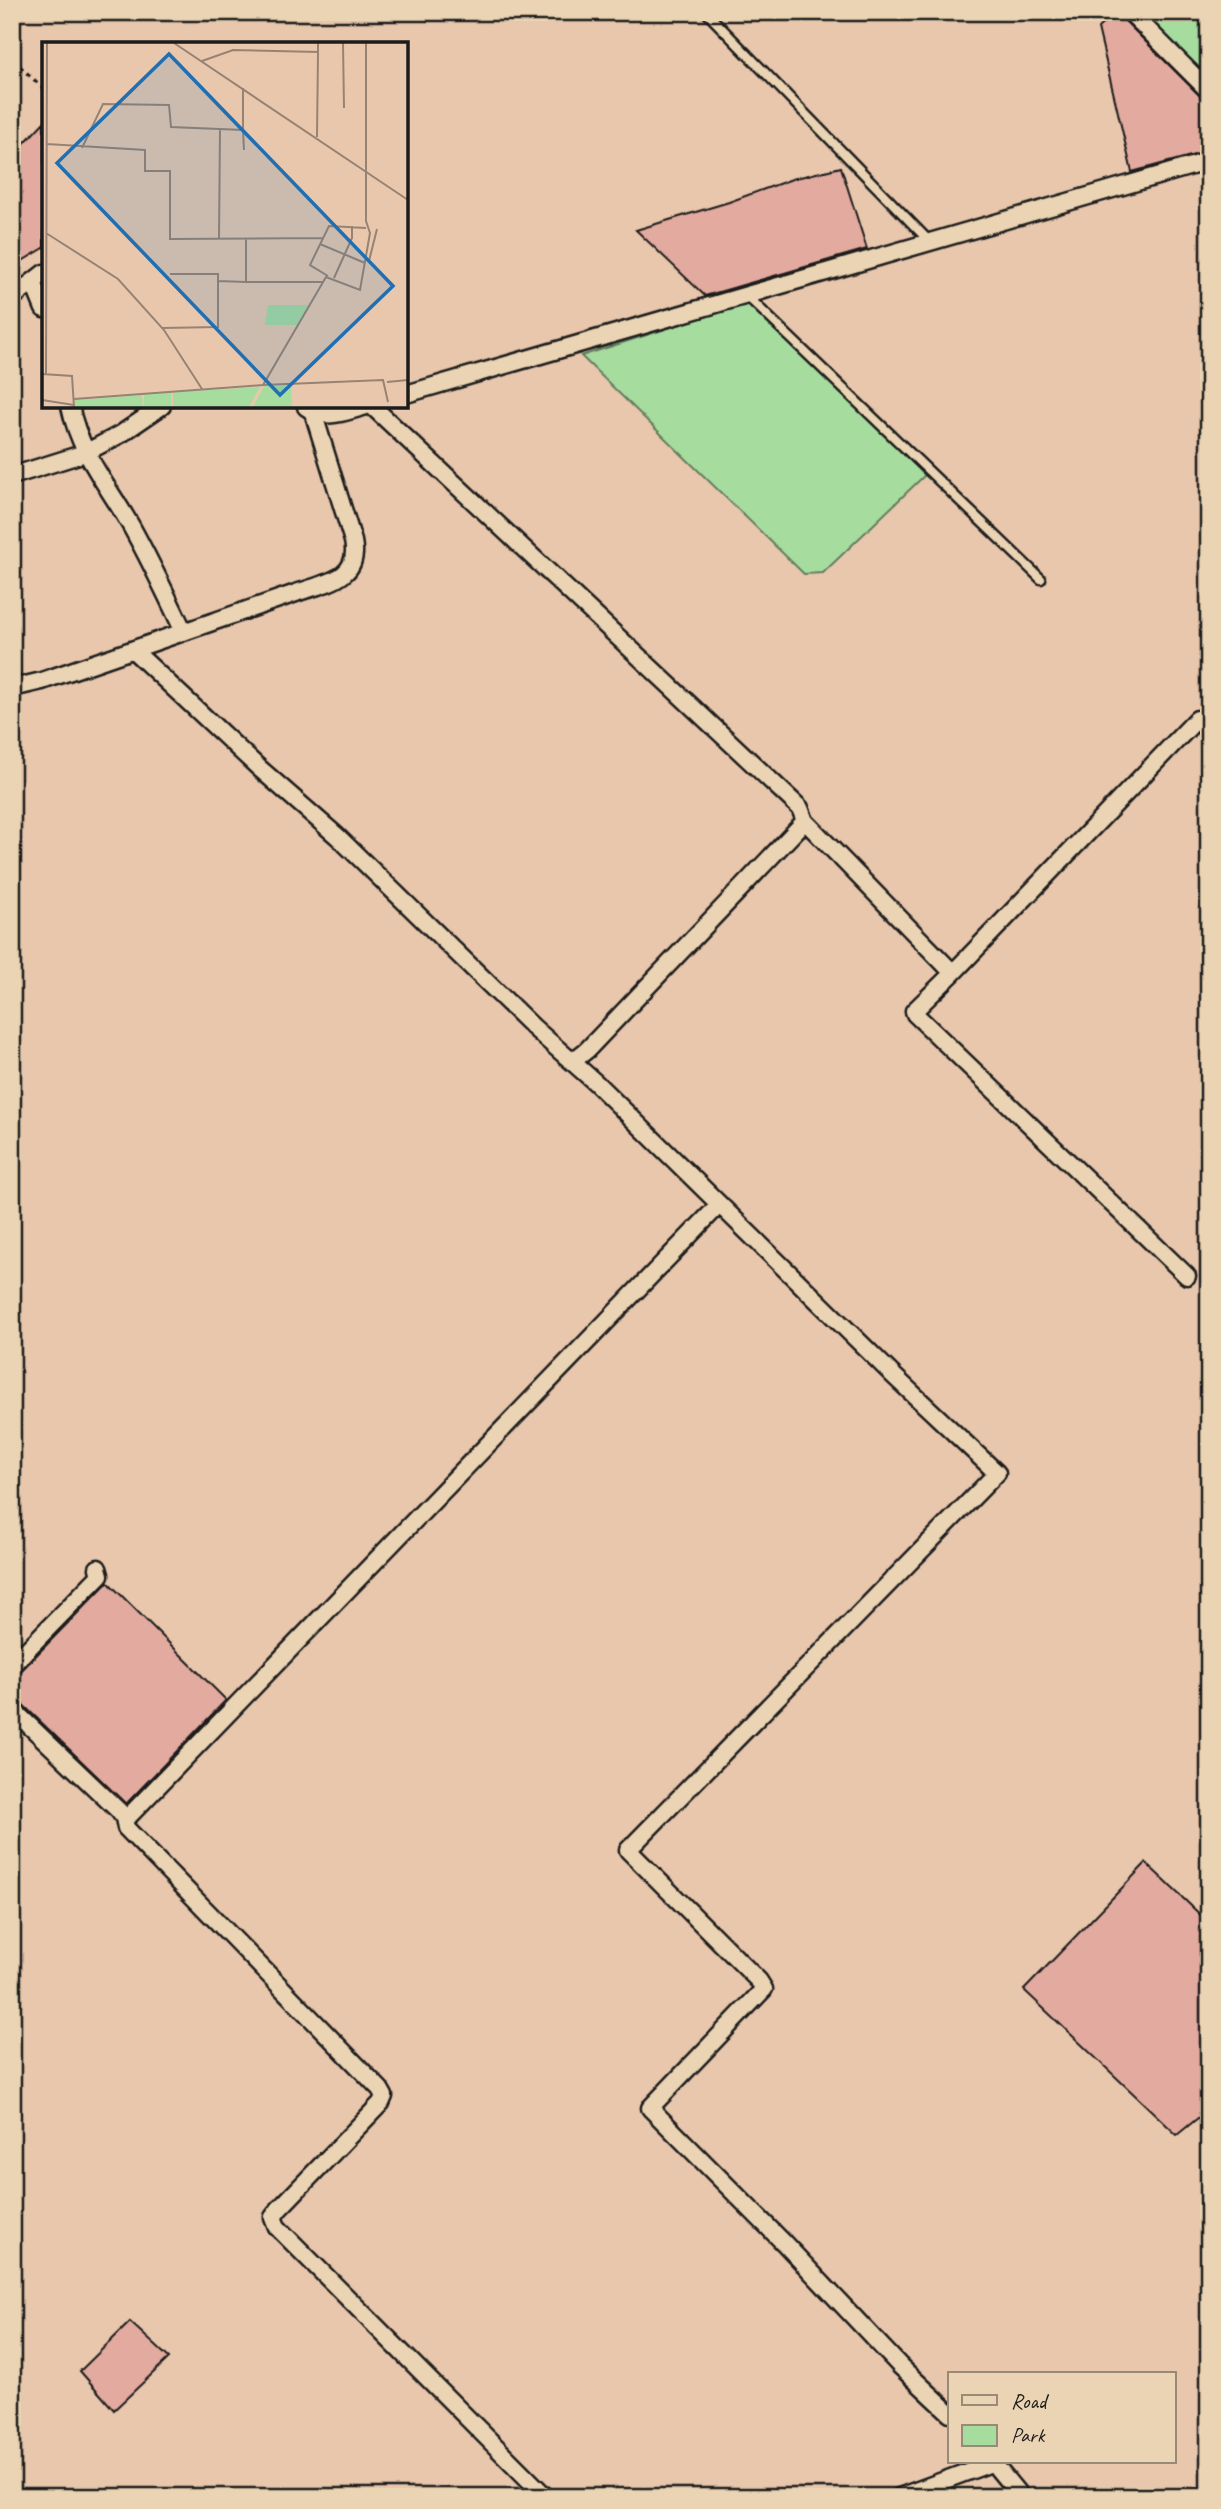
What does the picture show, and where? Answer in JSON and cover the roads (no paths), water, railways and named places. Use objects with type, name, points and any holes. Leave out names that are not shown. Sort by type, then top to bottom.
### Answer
[{"type":"street","points":[[1130,12],[1209,91]]},
{"type":"street","points":[[408,393],[1209,161]]},
{"type":"street","points":[[12,298],[38,278],[42,299]]},
{"type":"street","points":[[70,408],[85,453],[130,524],[184,632]]},
{"type":"street","points":[[12,476],[85,453],[121,434],[159,408]]},
{"type":"street","points":[[309,409],[332,414],[358,408]]},
{"type":"street","points":[[374,408],[800,807],[805,821],[953,973]]},
{"type":"street","points":[[12,683],[30,685],[335,579],[351,568],[356,554],[353,541],[309,409]]},
{"type":"street","points":[[133,650],[258,767],[337,836],[997,1473],[628,1850],[764,1989],[650,2108],[784,2243],[900,2367],[948,2411]]},
{"type":"street","points":[[1187,1276],[914,1011],[1197,719],[1209,731]]},
{"type":"street","points":[[573,1061],[587,1050],[805,821]]},
{"type":"street","points":[[124,1818],[131,1814],[719,1205]]},
{"type":"street","points":[[12,1665],[100,1574],[98,1569]]},
{"type":"street","points":[[12,1709],[124,1818],[126,1828],[374,2081],[384,2096],[381,2103],[279,2209],[273,2217],[276,2227],[546,2497]]},
{"type":"street","points":[[899,2497],[990,2464]]},
{"type":"street","points":[[996,2464],[1021,2497]]},
{"type":"lane","points":[[706,12],[931,243]]},
{"type":"lane","points":[[747,296],[1041,579]]}]
